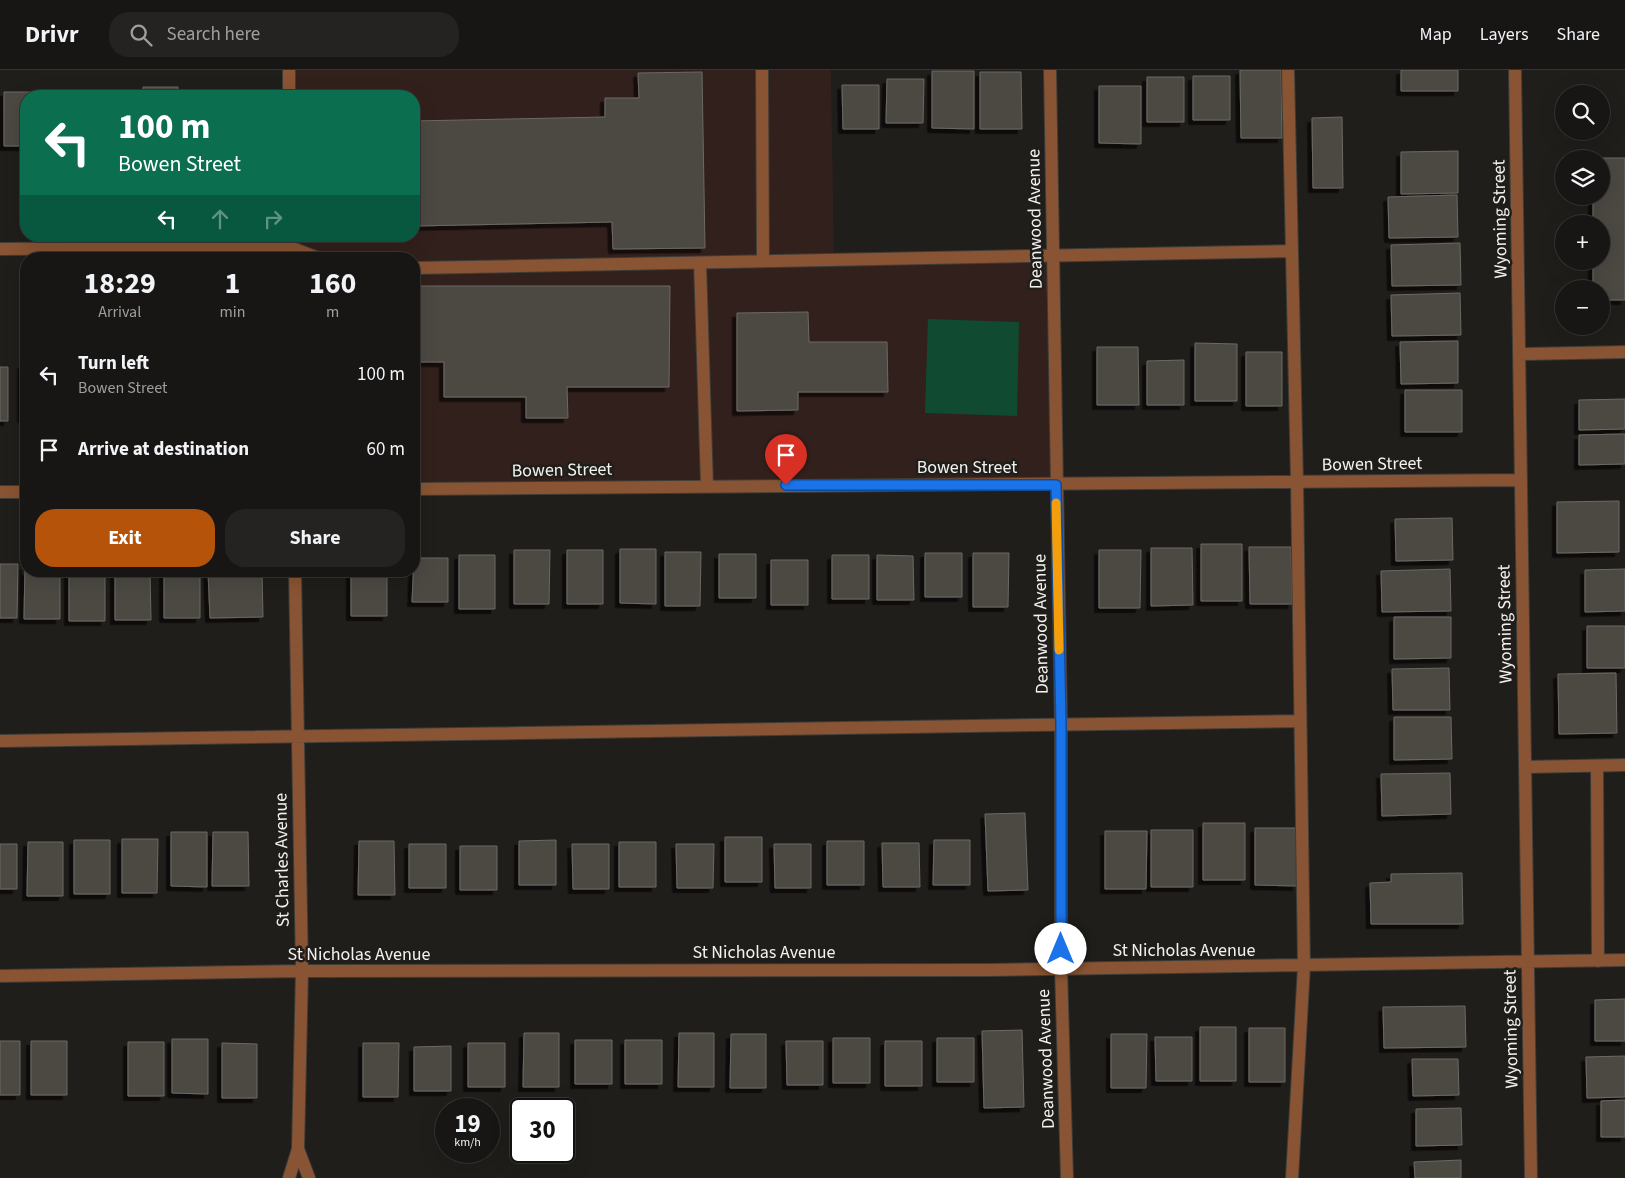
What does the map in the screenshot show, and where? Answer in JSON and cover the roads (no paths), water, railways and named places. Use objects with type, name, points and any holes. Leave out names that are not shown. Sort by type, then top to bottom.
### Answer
[{"type":"street","points":[[289,70],[289,90]]},
{"type":"street","points":[[762,70],[764,261]]},
{"type":"street","name":"Deanwood Avenue","points":[[1050,70],[1061,725],[1061,968],[1067,1178]]},
{"type":"street","points":[[1288,70],[1297,482],[1304,966],[1292,1178]]},
{"type":"street","name":"Wyoming Street","points":[[1515,70],[1531,1178]]},
{"type":"street","points":[[0,249],[290,247],[303,252]]},
{"type":"street","points":[[420,268],[1292,251]]},
{"type":"street","points":[[700,263],[707,486]]},
{"type":"street","points":[[1519,354],[1625,352]]},
{"type":"street","name":"Bowen Street","points":[[420,489],[1521,480]]},
{"type":"street","points":[[0,492],[20,492]]},
{"type":"street","name":"St Charles Avenue","points":[[295,577],[302,971],[298,1149]]},
{"type":"street","points":[[0,741],[1300,721]]},
{"type":"street","points":[[1525,767],[1625,765]]},
{"type":"street","points":[[1597,766],[1598,961]]},
{"type":"street","name":"St Nicholas Avenue","points":[[0,976],[302,971],[440,972],[1304,966],[1625,960]]},
{"type":"street","points":[[290,1178],[298,1149]]},
{"type":"street","points":[[298,1149],[309,1178]]}]
